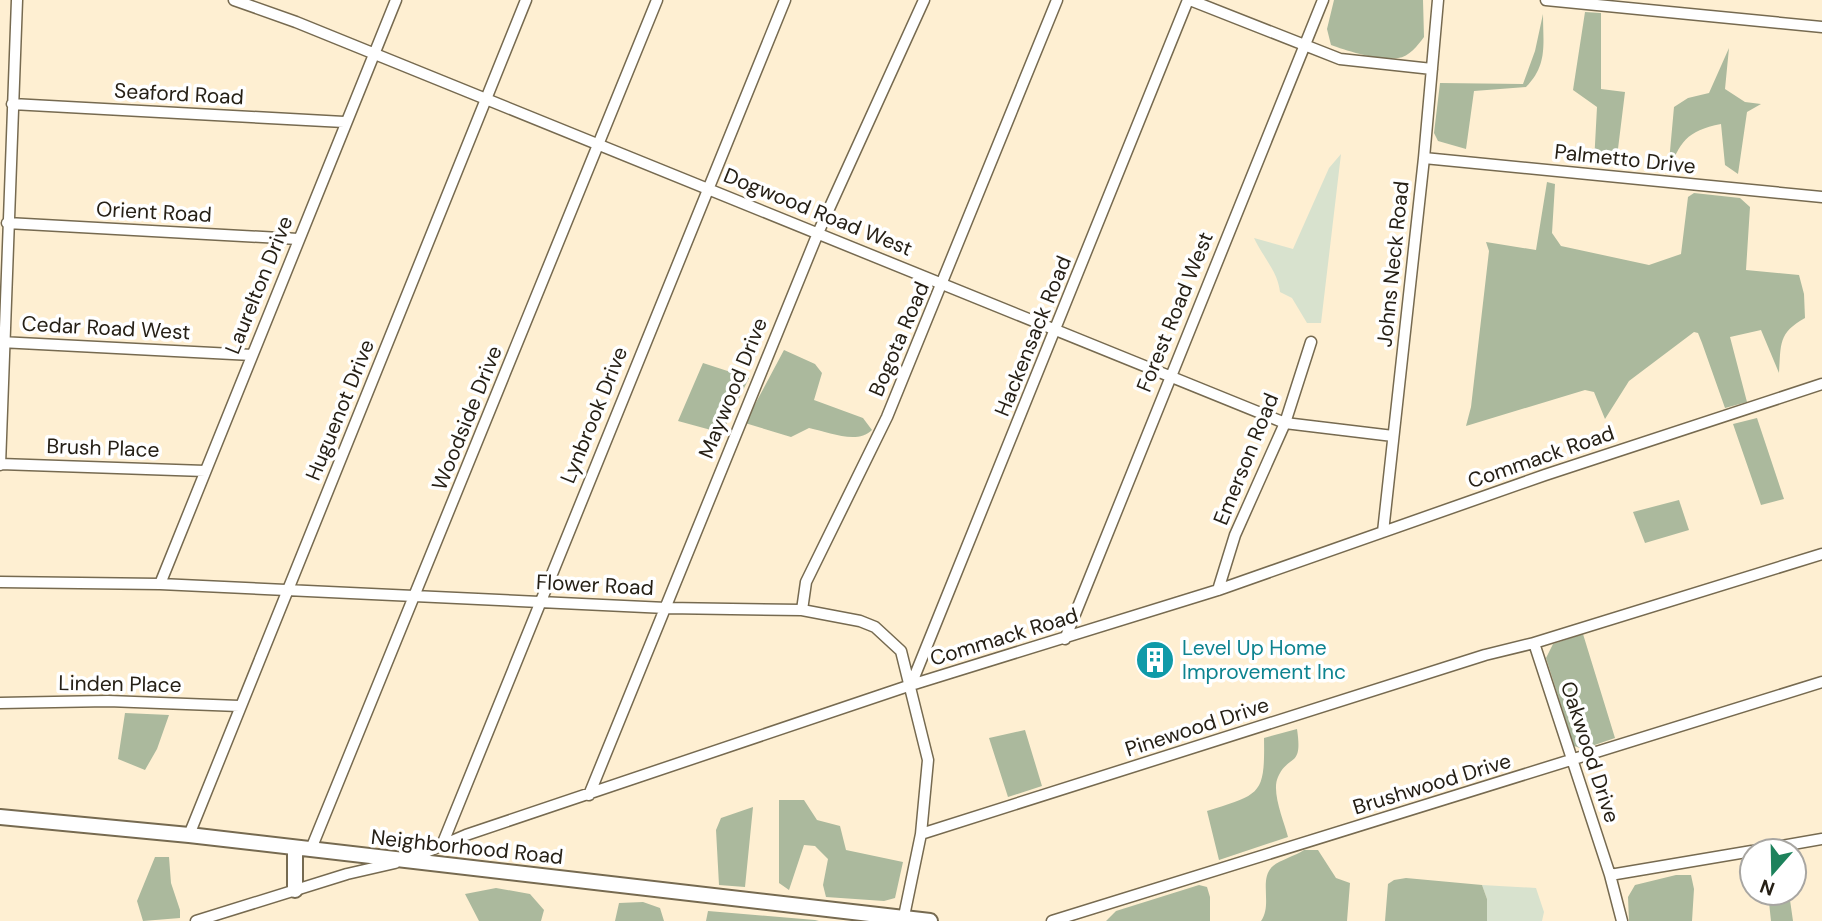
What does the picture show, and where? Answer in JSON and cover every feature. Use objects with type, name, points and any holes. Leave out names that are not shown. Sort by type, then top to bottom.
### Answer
[{"type":"main road","name":"Neighborhood Road","points":[[0,817],[189,835],[903,920],[930,921]]},
{"type":"main road","points":[[295,848],[295,890]]},
{"type":"street","points":[[0,464],[1,343],[17,0]]},
{"type":"street","name":"Dogwood Road West","points":[[234,0],[267,5],[374,54],[485,100],[1285,423],[1393,436]]},
{"type":"street","name":"Laurelton Drive","points":[[160,584],[344,122],[396,0]]},
{"type":"street","name":"Huguenot Drive","points":[[189,835],[526,0]]},
{"type":"street","name":"Woodside Drive","points":[[311,849],[657,0]]},
{"type":"street","name":"Lynbrook Drive","points":[[442,845],[785,0]]},
{"type":"street","name":"Maywood Drive","points":[[589,795],[818,233],[924,0]]},
{"type":"street","name":"Bogota Road","points":[[802,610],[810,573],[887,417],[1057,0]]},
{"type":"street","points":[[1189,0],[1340,59],[1432,69]]},
{"type":"street","name":"Hackensack Road","points":[[911,685],[1189,0]]},
{"type":"street","name":"Forest Road West","points":[[1065,639],[1323,0]]},
{"type":"street","name":"Johns Neck Road","points":[[1383,532],[1424,158],[1438,0]]},
{"type":"street","points":[[1546,0],[1822,27]]},
{"type":"street","name":"Seaford Road","points":[[12,104],[344,122]]},
{"type":"street","name":"Palmetto Drive","points":[[1424,158],[1822,197]]},
{"type":"street","name":"Orient Road","points":[[7,223],[299,239]]},
{"type":"street","name":"Emerson Road","points":[[1218,590],[1236,535],[1285,423],[1311,342]]},
{"type":"street","name":"Cedar Road West","points":[[1,343],[252,355]]},
{"type":"street","name":"Commack Road","points":[[196,921],[295,890],[405,861],[442,845],[911,685],[1218,590],[1822,384]]},
{"type":"street","name":"Brush Place","points":[[0,464],[205,471]]},
{"type":"street","points":[[1534,643],[1822,554]]},
{"type":"street","name":"Flower Road","points":[[0,582],[160,584],[666,608],[802,610],[832,613],[874,627],[901,651],[928,760],[921,835],[903,920]]},
{"type":"street","name":"Pinewood Drive","points":[[921,835],[1485,654],[1534,643]]},
{"type":"street","name":"Oakwood Drive","points":[[1534,643],[1610,875],[1622,921]]},
{"type":"street","name":"Brushwood Drive","points":[[1052,921],[1822,682]]},
{"type":"street","name":"Linden Place","points":[[0,703],[108,701],[239,706]]},
{"type":"street","points":[[1610,875],[1738,854]]},
{"type":"green space","points":[[1334,0],[1423,0],[1424,37],[1409,53],[1391,59],[1354,53],[1331,45],[1327,29]]},
{"type":"green space","points":[[1585,12],[1601,13],[1601,89],[1625,92],[1616,165],[1594,163],[1597,107],[1573,90]]},
{"type":"green space","points":[[1543,14],[1543,54],[1533,79],[1526,87],[1474,91],[1466,149],[1438,141],[1434,133],[1440,83],[1523,84],[1535,51]]},
{"type":"green space","points":[[1729,48],[1725,89],[1745,102],[1761,104],[1747,112],[1738,174],[1725,165],[1721,124],[1692,134],[1676,153],[1668,173],[1674,107],[1688,98],[1709,93]]},
{"type":"green space","points":[[1341,154],[1321,323],[1307,323],[1292,298],[1280,292],[1273,271],[1254,238],[1293,249],[1329,168]]},
{"type":"green space","points":[[1547,182],[1555,184],[1552,233],[1561,246],[1649,265],[1681,254],[1688,197],[1694,193],[1740,198],[1750,207],[1746,270],[1799,275],[1804,294],[1805,318],[1785,334],[1779,373],[1761,330],[1730,337],[1747,402],[1725,408],[1698,333],[1694,332],[1629,381],[1605,419],[1594,392],[1585,390],[1466,426],[1471,407],[1489,251],[1486,242],[1536,250]]},
{"type":"green space","points":[[784,350],[815,364],[822,373],[814,400],[863,418],[872,430],[859,437],[851,437],[809,428],[791,437],[745,423]]},
{"type":"green space","points":[[703,363],[749,378],[722,433],[678,421]]},
{"type":"green space","points":[[1757,418],[1784,499],[1761,505],[1733,424]]},
{"type":"green space","points":[[1679,500],[1689,530],[1645,543],[1633,512]]},
{"type":"green space","points":[[1583,634],[1615,738],[1583,749],[1574,746],[1546,658],[1553,644]]},
{"type":"green space","points":[[125,713],[169,715],[157,749],[145,770],[118,759]]},
{"type":"green space","points":[[1297,729],[1297,755],[1282,770],[1276,783],[1277,798],[1288,837],[1219,860],[1207,811],[1239,800],[1256,790],[1263,771],[1264,738]]},
{"type":"green space","points":[[1025,730],[1042,786],[1008,797],[989,738]]},
{"type":"green space","points":[[779,800],[804,800],[817,820],[840,826],[846,850],[903,862],[895,898],[884,901],[826,897],[823,885],[828,859],[815,846],[804,845],[789,890],[779,883]]},
{"type":"green space","points":[[753,807],[745,887],[719,885],[716,830],[721,818]]},
{"type":"green space","points":[[1304,850],[1318,850],[1336,878],[1350,883],[1347,921],[1261,921],[1266,907],[1266,878],[1269,871],[1276,864]]},
{"type":"green space","points":[[155,857],[169,857],[171,883],[180,918],[143,921],[137,901]]},
{"type":"green space","points":[[1676,875],[1691,875],[1694,889],[1692,921],[1629,921],[1628,897],[1635,885]]},
{"type":"green space","points":[[1406,878],[1482,885],[1487,899],[1487,921],[1385,921],[1388,884]]},
{"type":"green space","points":[[1199,885],[1207,887],[1210,897],[1210,921],[1106,921],[1116,911]]},
{"type":"green space","points":[[1482,885],[1536,888],[1544,912],[1542,921],[1487,921],[1487,899]]},
{"type":"green space","points":[[496,888],[530,894],[544,910],[541,921],[479,921],[465,894]]},
{"type":"green space","points":[[643,902],[660,908],[664,921],[615,921],[619,903]]},
{"type":"green space","points":[[1770,907],[1791,907],[1793,921],[1771,921]]},
{"type":"green space","points":[[708,911],[815,920],[819,921],[706,921]]},
{"type":"place","name":"Level Up Home Improvement Inc","points":[[1155,660]]}]
